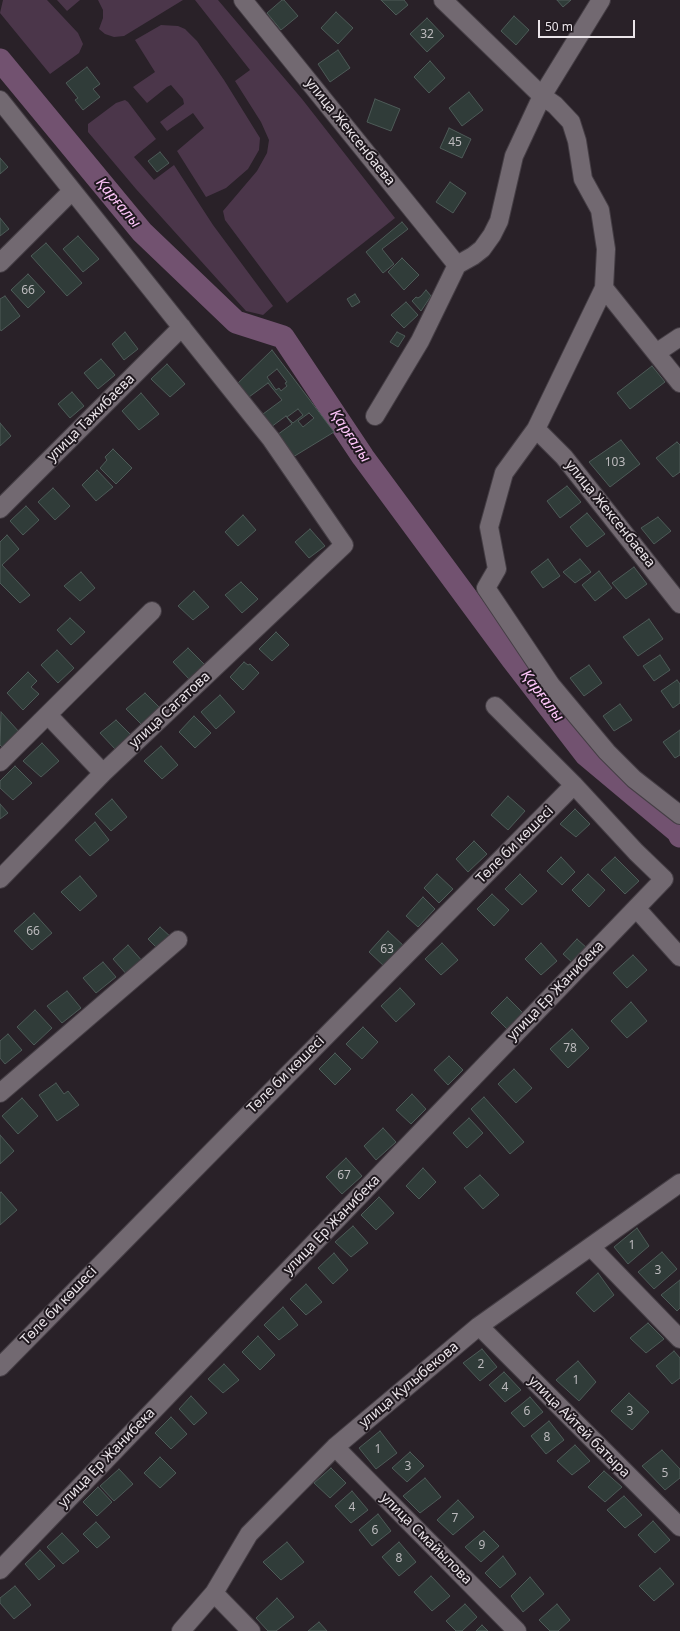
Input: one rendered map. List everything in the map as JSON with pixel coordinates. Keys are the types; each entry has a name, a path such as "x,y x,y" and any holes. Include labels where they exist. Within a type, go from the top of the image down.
{"street":[{"name":"улица Жексенбаева","path":"243,0 457,265"},
{"path":"443,0 542,96 555,105 571,122 577,141 583,179 600,210 606,249 604,288 536,429 504,473 489,527 497,569 486,588 551,685 607,752 634,778 680,815"},
{"path":"375,416 420,341 457,265 482,249 497,226 514,156 542,96 601,0"},
{"path":"0,100 182,327"},
{"path":"0,263 72,191"},
{"path":"604,288 680,383"},
{"name":"улица Тажибаева","path":"0,509 182,327"},
{"name":"улица Сагатова","path":"0,879 103,773 344,545 271,439 182,327"},
{"path":"656,353 680,337"},
{"name":"улица Жексенбаева","path":"536,429 564,456 680,604"},
{"path":"0,762 152,611"},
{"path":"495,706 574,785"},
{"path":"48,715 103,773"},
{"name":"улица Ер Жанибека","path":"0,1570 664,879 636,852 574,785"},
{"name":"Төле би көшесі","path":"0,1367 574,785"},
{"path":"636,908 680,957"},
{"path":"0,1093 178,940"},
{"name":"улица Кулыбекова","path":"181,1631 214,1593 249,1534 335,1447 479,1326 680,1183"},
{"path":"591,1247 680,1339"},
{"name":"улица Айтей батыра","path":"479,1326 680,1527"},
{"name":"улица Смайылова","path":"335,1447 517,1631"},
{"path":"214,1593 251,1631"}],"shaded area":[{"path":"3,0 47,0 78,33 83,44 79,53 50,74 0,13"},
{"path":"57,0 80,0 67,11"},
{"path":"98,0 183,0 124,36 114,37 105,34 99,29 103,18 103,10"},
{"path":"195,0 218,0 302,99 395,218 287,303 225,220 223,211 257,171 267,153 269,140 261,122 235,81 250,70"},
{"path":"161,25 178,26 185,29 197,41 224,80 260,138 259,150 248,169 226,188 206,197 177,151 204,128 193,113 167,131 160,122 184,104 183,99 171,85 147,103 133,87 155,72 135,40"},
{"path":"125,100 156,139 134,157 154,180 174,165 213,225 273,306 263,315 246,311 136,189 88,132 88,124 116,103"}],"building":[{"path":"282,0 284,0 298,16 281,30 267,13"},
{"path":"381,0 404,0 408,5 396,15"},
{"path":"557,0 571,0 563,7"},
{"path":"336,12 353,28 338,44 321,28"},
{"path":"514,16 529,30 516,45 501,31"},
{"path":"427,18 444,36 427,52 410,34"},
{"path":"338,50 350,68 330,82 318,64"},
{"path":"430,61 445,78 429,93 414,77"},
{"path":"87,67 100,84 93,89 100,97 83,110 75,100 78,98 66,83"},
{"path":"469,92 483,110 462,126 449,108"},
{"path":"375,99 400,109 391,131 367,122"},
{"path":"449,128 471,139 462,158 440,148"},
{"path":"160,152 169,163 157,172 148,161"},
{"path":"0,158 8,167 0,174"},
{"path":"450,182 466,193 453,213 436,202"},
{"path":"0,218 9,229 0,236"},
{"path":"402,222 408,229 382,249 394,264 383,273 366,252"},
{"path":"78,236 99,259 83,272 63,249"},
{"path":"46,243 82,283 67,296 31,256"},
{"path":"402,258 419,275 404,290 388,272"},
{"path":"28,274 45,292 28,308 11,290"},
{"path":"426,290 431,296 421,311 412,301 416,297 418,298 421,296"},
{"path":"355,294 360,302 352,307 347,299"},
{"path":"5,296 20,316 1,331 0,299"},
{"path":"406,302 418,315 404,328 391,315"},
{"path":"125,332 138,349 124,360 112,344"},
{"path":"397,332 405,336 398,347 390,342"},
{"path":"272,350 334,432 293,457 234,387"},
{"path":"101,359 115,375 98,389 84,373"},
{"path":"167,364 185,384 170,397 151,379"},
{"path":"652,366 665,382 630,409 617,393"},
{"path":"277,369 287,382 285,383 287,386 281,391 279,388 276,390 267,377"},
{"path":"268,383 282,400 263,414 249,397"},
{"path":"72,392 84,406 70,418 58,404"},
{"path":"141,393 159,414 139,430 122,411"},
{"path":"298,409 303,415 293,423 287,417"},
{"path":"309,413 314,418 303,427 298,421"},
{"path":"286,416 292,424 277,435 271,427"},
{"path":"0,423 11,436 0,446"},
{"path":"621,440 640,464 610,487 589,462"},
{"path":"677,442 680,445 680,472 673,477 656,458"},
{"path":"113,449 132,468 116,484 100,468 107,460 105,457"},
{"path":"97,470 113,487 96,501 82,485"},
{"path":"567,486 581,502 560,518 547,501"},
{"path":"53,488 70,506 55,520 38,502"},
{"path":"26,506 39,520 23,535 10,521"},
{"path":"587,513 605,534 587,547 570,527"},
{"path":"243,515 256,530 238,546 225,532"},
{"path":"658,517 671,531 654,544 641,528"},
{"path":"310,529 325,546 309,558 295,542"},
{"path":"7,535 19,549 2,565 30,595 20,603 0,583 0,542"},
{"path":"548,559 560,576 543,588 531,572"},
{"path":"580,559 591,572 575,583 563,572"},
{"path":"634,567 647,584 626,599 612,583"},
{"path":"599,571 612,588 595,601 582,585"},
{"path":"81,572 95,588 80,601 64,586"},
{"path":"241,582 258,599 242,613 225,595"},
{"path":"194,591 209,607 193,620 178,606"},
{"path":"70,618 85,632 71,645 57,630"},
{"path":"649,619 663,639 638,656 623,637"},
{"path":"276,632 289,645 272,661 259,649"},
{"path":"188,648 205,665 189,679 173,662"},
{"path":"57,650 74,668 58,683 41,665"},
{"path":"660,655 670,670 654,681 643,666"},
{"path":"244,662 248,665 250,664 259,673 243,690 230,677"},
{"path":"589,665 602,683 584,696 570,678"},
{"path":"28,672 37,681 31,687 39,694 23,710 7,693"},
{"path":"677,680 680,684 680,703 673,708 661,691"},
{"path":"145,693 160,708 141,724 126,709"},
{"path":"220,695 235,712 216,729 201,712"},
{"path":"620,704 632,720 614,731 603,716"},
{"path":"1,712 20,733 3,748 0,745"},
{"path":"194,716 211,733 195,748 179,732"},
{"path":"116,720 131,735 115,749 100,733"},
{"path":"680,730 680,755 675,758 663,742"},
{"path":"42,743 59,761 41,777 23,761"},
{"path":"161,746 178,765 162,779 144,761"},
{"path":"15,766 32,783 13,800 0,788 0,781"},
{"path":"508,796 525,811 508,830 491,815"},
{"path":"112,799 127,817 111,831 95,814"},
{"path":"0,804 8,813 0,819"},
{"path":"575,809 590,824 576,837 560,824"},
{"path":"95,822 109,840 90,856 75,840"},
{"path":"474,841 487,854 468,872 456,859"},
{"path":"561,857 575,872 562,885 547,871"},
{"path":"615,857 639,881 625,894 601,870"},
{"path":"437,874 453,889 439,903 424,888"},
{"path":"520,874 537,891 522,905 505,889"},
{"path":"588,874 605,890 589,907 572,890"},
{"path":"80,876 97,896 80,911 61,892"},
{"path":"492,894 509,910 494,926 477,909"},
{"path":"423,897 435,909 418,927 406,916"},
{"path":"34,913 52,933 32,950 14,931"},
{"path":"160,927 172,938 160,951 148,939"},
{"path":"388,931 406,948 386,968 369,952"},
{"path":"577,939 588,949 574,964 563,954"},
{"path":"442,943 458,960 441,975 425,959"},
{"path":"541,943 557,961 541,975 525,959"},
{"path":"128,945 144,963 129,977 113,959"},
{"path":"633,955 647,970 627,988 613,973"},
{"path":"103,962 116,977 96,993 83,978"},
{"path":"400,988 415,1004 396,1022 381,1006"},
{"path":"67,991 81,1008 62,1023 47,1006"},
{"path":"507,997 525,1015 508,1030 491,1013"},
{"path":"631,1002 647,1021 627,1038 611,1021"},
{"path":"35,1010 52,1028 34,1045 17,1027"},
{"path":"363,1027 378,1042 362,1059 346,1044"},
{"path":"572,1029 589,1048 568,1068 550,1049"},
{"path":"8,1034 22,1050 5,1064 0,1058 0,1041"},
{"path":"335,1053 351,1069 335,1085 319,1069"},
{"path":"449,1056 463,1070 448,1085 434,1070"},
{"path":"514,1069 532,1088 516,1103 498,1084"},
{"path":"56,1083 64,1094 68,1091 79,1105 57,1121 39,1095"},
{"path":"412,1094 426,1109 411,1124 396,1110"},
{"path":"484,1097 524,1142 510,1154 471,1109"},
{"path":"22,1098 38,1116 18,1134 2,1116"},
{"path":"469,1118 483,1133 467,1148 453,1133"},
{"path":"383,1128 396,1142 376,1160 364,1146"},
{"path":"0,1135 14,1151 0,1164"},
{"path":"346,1158 362,1176 342,1194 326,1177"},
{"path":"423,1168 436,1182 419,1199 406,1186"},
{"path":"480,1175 499,1195 483,1209 464,1188"},
{"path":"1,1192 17,1210 0,1225 0,1193"},
{"path":"379,1197 394,1213 376,1230 361,1215"},
{"path":"353,1226 368,1243 351,1257 335,1242"},
{"path":"637,1228 649,1246 628,1264 614,1247"},
{"path":"662,1252 677,1269 654,1289 638,1272"},
{"path":"334,1253 348,1270 333,1284 318,1268"},
{"path":"598,1273 614,1295 594,1312 576,1293"},
{"path":"680,1280 680,1308 677,1311 661,1295"},
{"path":"306,1284 322,1302 306,1315 290,1299"},
{"path":"283,1307 298,1325 279,1340 264,1325"},
{"path":"648,1323 664,1339 646,1353 630,1338"},
{"path":"258,1336 275,1355 260,1370 242,1352"},
{"path":"482,1349 497,1367 480,1381 463,1363"},
{"path":"674,1351 680,1358 680,1378 672,1384 656,1366"},
{"path":"578,1361 596,1382 579,1401 556,1380"},
{"path":"224,1364 239,1380 223,1393 208,1379"},
{"path":"504,1372 521,1390 505,1402 489,1385"},
{"path":"629,1393 649,1412 632,1430 611,1411"},
{"path":"191,1396 207,1413 194,1425 179,1409"},
{"path":"530,1397 543,1412 524,1427 511,1413"},
{"path":"171,1417 187,1434 171,1449 155,1433"},
{"path":"549,1421 564,1440 546,1454 531,1436"},
{"path":"380,1431 397,1453 376,1469 359,1448"},
{"path":"575,1445 590,1461 572,1475 557,1461"},
{"path":"662,1450 680,1469 680,1478 665,1490 642,1466"},
{"path":"410,1452 424,1466 407,1482 392,1468"},
{"path":"160,1457 176,1473 160,1488 144,1473"},
{"path":"331,1468 346,1483 330,1498 314,1483"},
{"path":"119,1469 133,1484 114,1501 100,1486"},
{"path":"604,1471 622,1487 605,1502 588,1487"},
{"path":"425,1478 441,1497 420,1513 403,1496"},
{"path":"98,1487 112,1502 97,1516 83,1502"},
{"path":"352,1491 368,1510 351,1523 335,1506"},
{"path":"624,1496 642,1515 625,1528 607,1510"},
{"path":"458,1500 474,1517 453,1535 437,1520"},
{"path":"378,1514 391,1531 372,1546 359,1530"},
{"path":"653,1521 670,1540 655,1553 638,1535"},
{"path":"96,1522 110,1537 97,1548 83,1534"},
{"path":"484,1531 499,1546 481,1562 465,1547"},
{"path":"62,1533 79,1551 63,1564 47,1547"},
{"path":"287,1542 304,1562 281,1580 263,1562"},
{"path":"399,1542 416,1562 399,1576 382,1557"},
{"path":"40,1550 55,1566 39,1580 25,1564"},
{"path":"503,1556 516,1574 500,1588 485,1573"},
{"path":"660,1568 674,1584 654,1601 639,1586"},
{"path":"431,1576 450,1596 432,1611 414,1592"},
{"path":"530,1577 544,1594 523,1612 511,1596"},
{"path":"15,1586 31,1605 14,1619 0,1603 0,1598"},
{"path":"277,1598 294,1617 276,1631 268,1631 256,1618"},
{"path":"465,1604 477,1617 462,1631 456,1631 446,1621"},
{"path":"557,1604 570,1620 558,1631 550,1631 539,1620"},
{"path":"319,1622 327,1631 308,1631"},
{"path":"482,1625 488,1631 476,1631"}],"waterway":[{"name":"Қарғалы","path":"0,60 142,232 236,322 283,337 363,457 512,659 586,755 678,832 680,836"}]}
